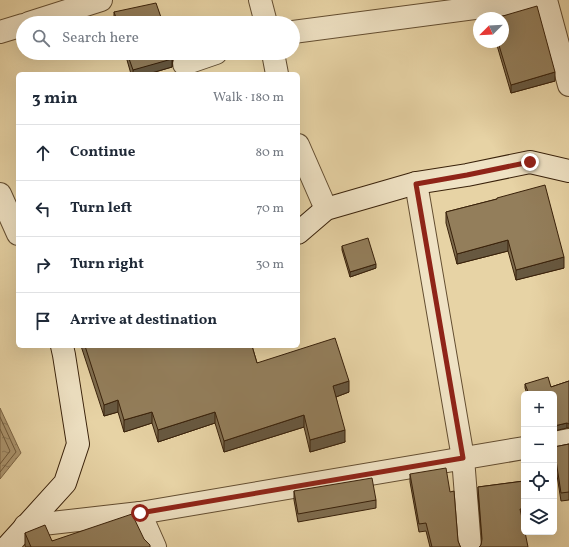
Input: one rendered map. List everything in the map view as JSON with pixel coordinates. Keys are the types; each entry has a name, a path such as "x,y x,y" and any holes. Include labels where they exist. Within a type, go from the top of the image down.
{"street":[{"path":"51,16 101,0"},
{"path":"260,0 264,16"},
{"path":"300,31 536,0"},
{"path":"546,0 569,85"},
{"path":"0,32 16,27"},
{"path":"184,64 196,60"},
{"path":"274,60 277,72"},
{"path":"300,150 326,209"},
{"path":"300,231 326,209 416,184 530,162 569,171"},
{"path":"416,184 463,458 470,547"},
{"path":"0,194 16,230"},
{"path":"7,547 66,483 78,444 62,348"},
{"path":"557,442 569,440"},
{"path":"25,526 140,513 521,448"},
{"path":"140,513 155,547"}],"water":[{"path":"0,408 21,453 0,479"}],"building":[{"path":"156,3 161,16 115,16 114,12"},
{"path":"537,6 555,72 511,85 500,48 509,48 509,14"},
{"path":"129,60 168,60 133,70"},
{"path":"545,185 564,257 516,270 508,240 457,254 446,212"},
{"path":"368,238 376,264 350,272 342,246"},
{"path":"335,338 349,381 333,386 345,430 310,440 304,415 224,441 215,412 158,430 152,412 124,420 118,400 104,405 86,348 253,348 257,363"},
{"path":"548,377 551,387 569,381 569,424 567,423 557,425 557,391 528,391 525,384"},
{"path":"569,444 569,492 561,493 557,467 557,446"},
{"path":"446,468 450,492 454,491 458,541 461,547 432,547 426,523 419,524 410,474"},
{"path":"372,478 376,500 298,514 294,491"},
{"path":"521,481 521,535 526,535 528,547 479,547 482,539 478,487"},
{"path":"132,514 144,539 150,547 31,547 25,533 45,525 52,541"}],"route":[{"path":"140,513 463,458 416,184 530,162"}]}
